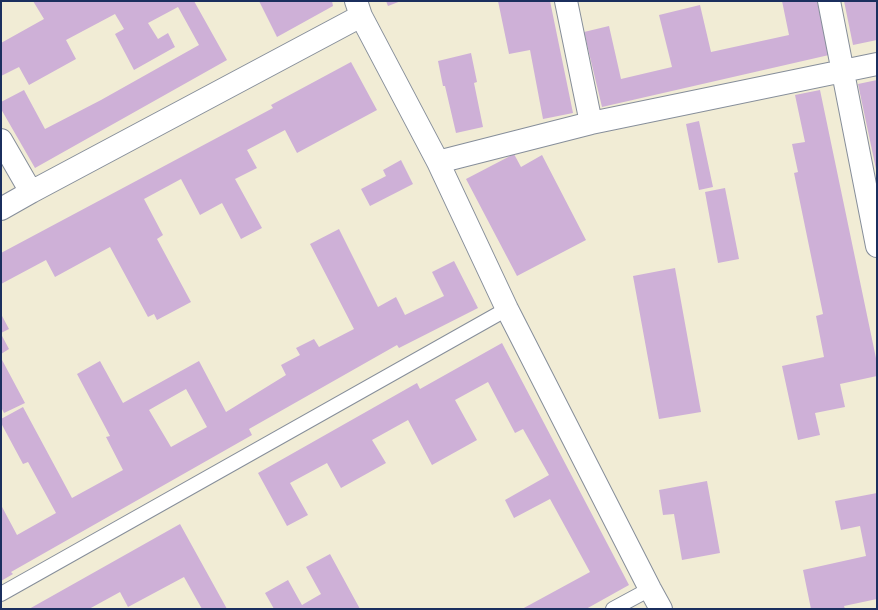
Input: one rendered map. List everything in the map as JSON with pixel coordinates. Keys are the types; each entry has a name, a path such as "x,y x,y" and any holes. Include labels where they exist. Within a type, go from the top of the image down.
{"street":[{"path":"566,1 591,123"},
{"path":"829,1 877,246"},
{"path":"1,209 358,8 438,162 507,309 661,609"},
{"path":"438,162 591,123 877,64"},
{"path":"1,140 31,192"}],"lane":[{"path":"1,594 507,309"},
{"path":"613,609 650,589"}],"building":[{"path":"33,1 194,1 227,60 35,168 1,109 1,102 24,90 45,129 101,100 199,45 178,7 148,23 158,39 168,33 175,47 134,70 115,34 124,29 115,14 66,40 76,59 29,85 19,67 1,76 1,43 44,19"},
{"path":"259,1 332,1 333,6 277,37"},
{"path":"386,1 401,1 388,6"},
{"path":"498,1 550,1 573,113 543,119 530,50 509,54"},
{"path":"782,1 817,1 829,55 602,107 584,32 609,26 621,79 672,67 659,15 700,5 711,52 789,35"},
{"path":"844,1 877,1 877,40 853,45"},
{"path":"471,53 477,82 474,83 483,127 456,133 445,86 443,86 438,61"},
{"path":"351,62 377,110 297,153 285,130 247,150 257,168 235,179 262,228 241,239 222,203 200,215 181,179 144,199 163,235 157,239 191,302 157,320 154,314 148,317 110,247 55,277 46,260 1,284 1,253 273,108 271,105"},
{"path":"877,80 877,169 876,169 858,84"},
{"path":"820,90 877,363 877,376 840,384 845,407 815,413 820,435 798,440 782,366 824,357 816,316 823,314 794,173 798,172 792,144 805,142 795,95"},
{"path":"699,121 713,187 699,190 686,124"},
{"path":"514,154 521,167 542,155 586,240 517,276 466,179"},
{"path":"401,160 413,184 370,206 361,189 386,176 383,170"},
{"path":"725,188 739,259 718,263 705,192"},
{"path":"339,229 378,307 396,297 405,315 444,296 432,272 454,261 478,308 399,348 397,345 249,429 252,435 11,572 13,574 1,581 1,505 17,535 56,513 28,462 23,464 1,423 1,419 23,407 72,498 123,470 106,437 110,436 77,374 100,361 123,403 199,361 226,412 286,375 281,365 300,355 296,348 314,339 319,347 354,329 310,244","holes":["186,389 207,427 171,447 149,410"]},
{"path":"675,268 701,412 659,419 633,276"},
{"path":"1,314 9,329 1,333"},
{"path":"1,334 9,349 1,354"},
{"path":"502,343 629,585 586,609 522,609 590,572 550,499 514,518 505,500 549,475 523,429 515,433 488,382 455,400 477,440 432,465 408,420 372,440 386,463 341,488 327,463 290,483 308,515 287,526 258,473 417,383 420,389"},
{"path":"1,358 25,403 4,413 1,407"},
{"path":"707,481 720,553 682,560 674,514 663,515 659,490"},
{"path":"877,493 877,599 844,606 845,609 811,609 803,570 866,556 860,526 841,530 835,501"},
{"path":"180,524 227,609 202,609 184,577 128,607 120,592 89,609 29,609"},
{"path":"330,554 360,609 274,609 265,593 288,580 302,605 321,594 306,567"}]}
